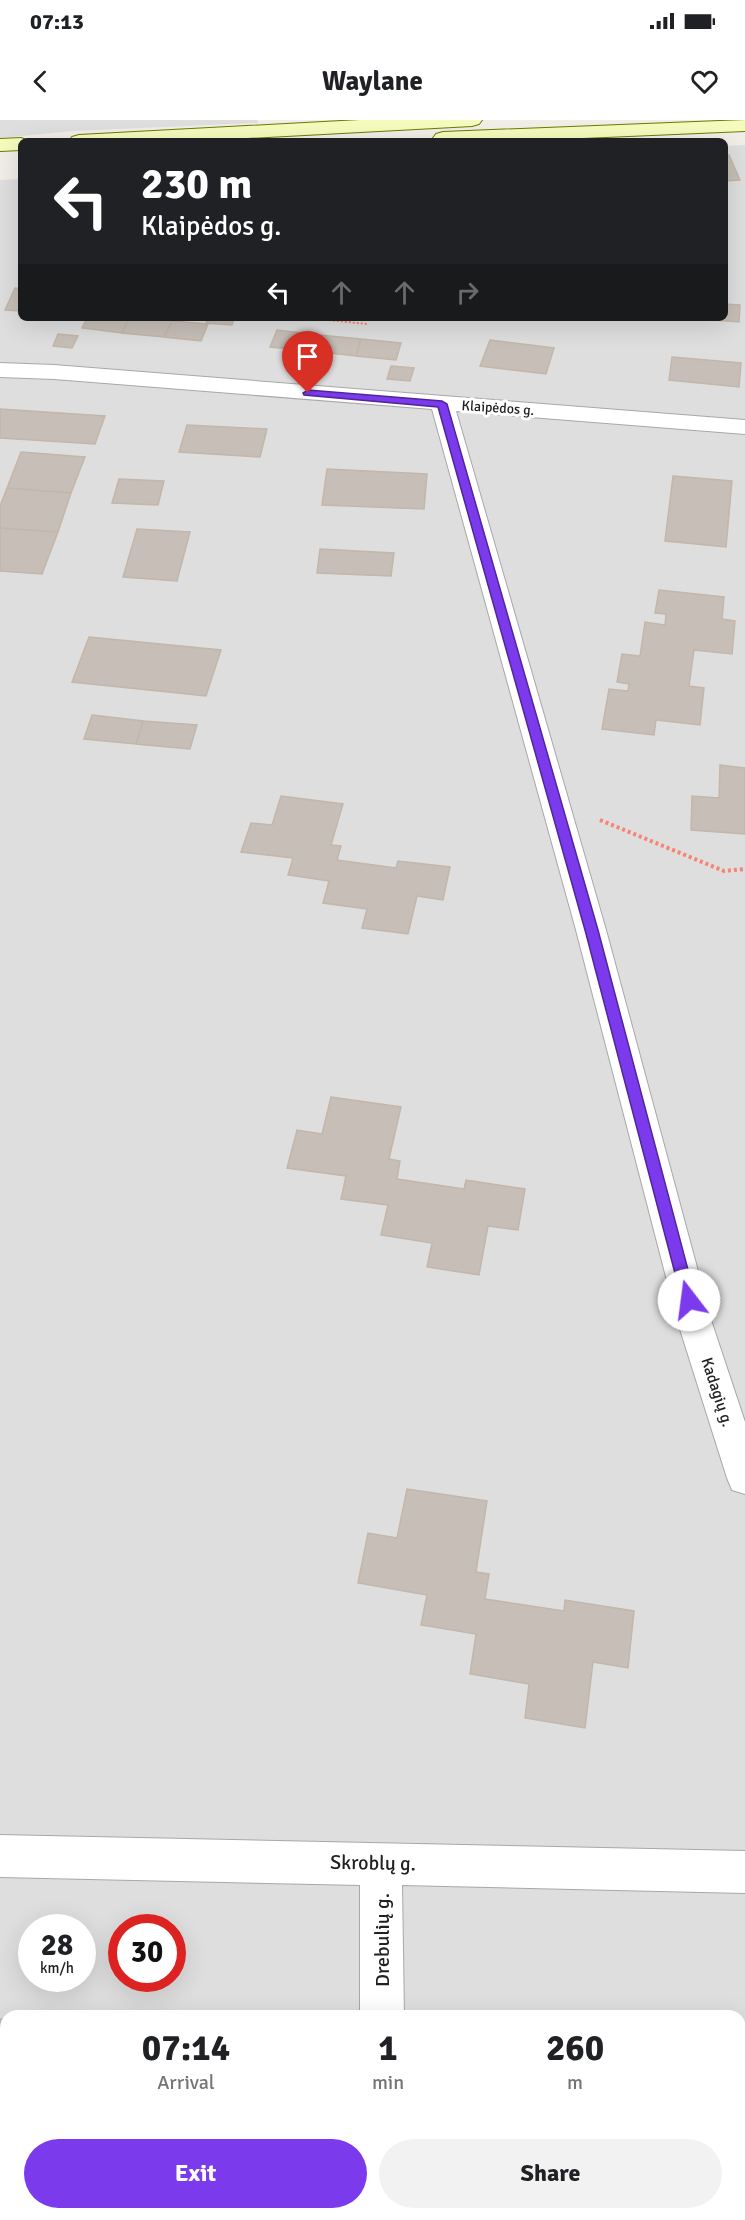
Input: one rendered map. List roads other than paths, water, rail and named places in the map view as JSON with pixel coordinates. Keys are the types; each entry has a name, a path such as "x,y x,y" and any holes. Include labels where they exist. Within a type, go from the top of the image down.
{"main road":[{"path":"135,138 472,120"},
{"path":"445,138 745,124"},
{"path":"0,146 18,144"},
{"path":"0,160 18,159"}],"street":[{"name":"Klaipėdos g.","path":"0,370 96,375 745,427"},
{"name":"Kadagių g.","path":"442,404 591,930 695,1323 745,1478"},
{"name":"Skroblų g.","path":"0,1856 745,1872"},
{"name":"Drebulių g.","path":"381,1863 382,2010"}]}
